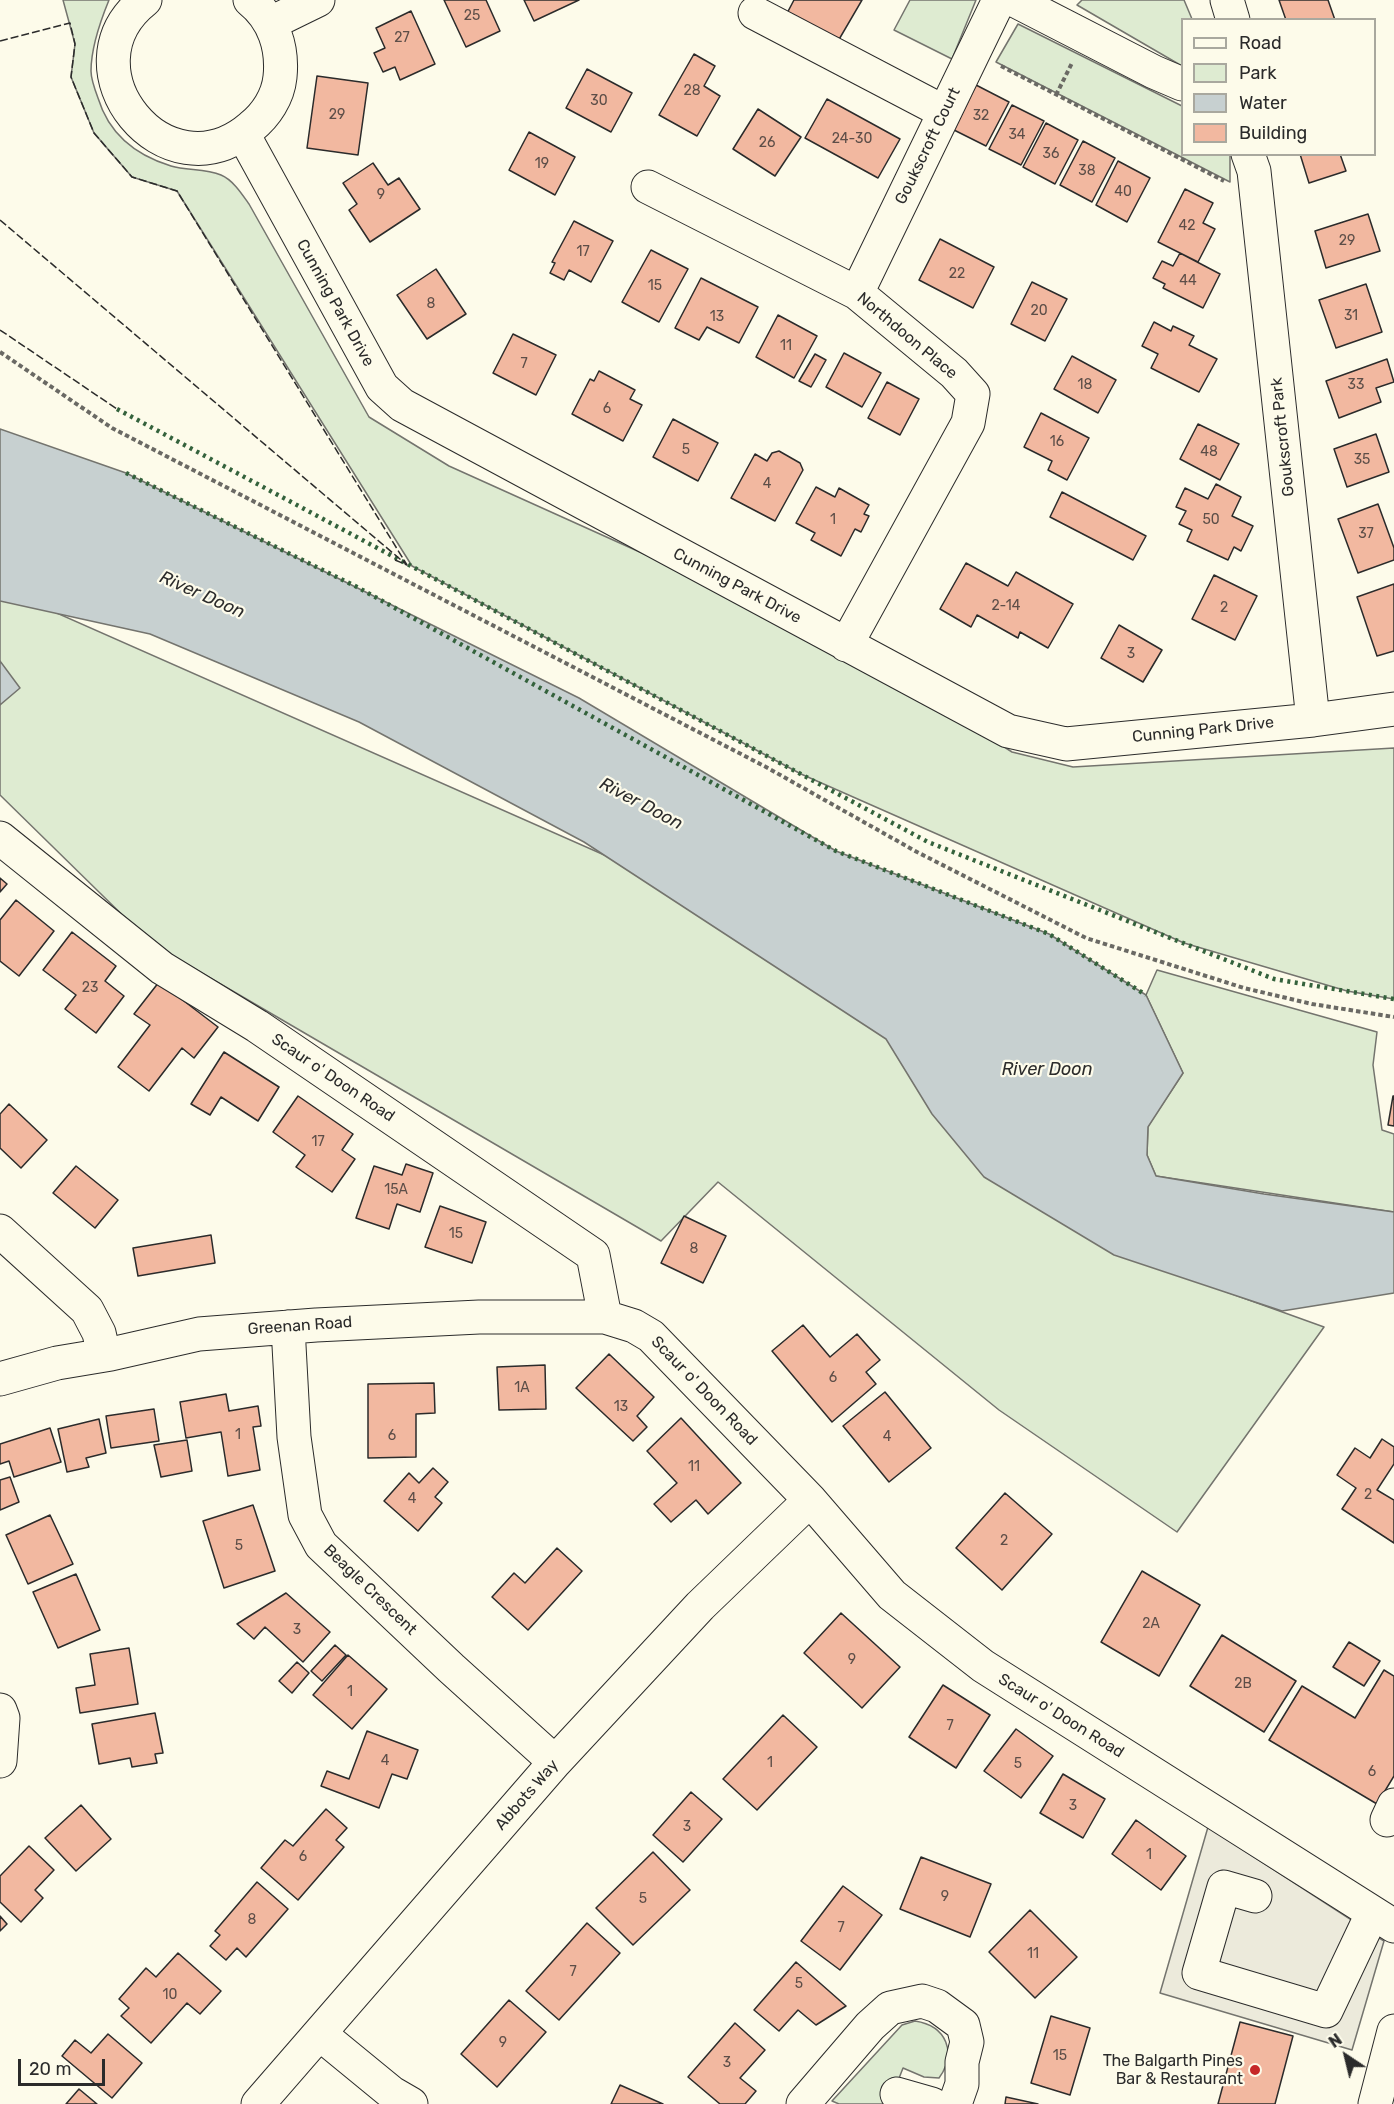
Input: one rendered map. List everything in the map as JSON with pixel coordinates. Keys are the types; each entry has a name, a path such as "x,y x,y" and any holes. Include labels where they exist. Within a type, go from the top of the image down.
{"street":[{"path":"145,0 137,6 123,26 115,49 114,73 120,97 133,118 151,134 173,144 197,148 221,145 243,134 259,121 272,104 279,84 281,63 279,42 260,11 318,0"},
{"name":"Goukscroft Court","path":"857,292 999,0"},
{"path":"1014,0 1181,84"},
{"path":"1227,0 1232,18"},
{"path":"755,13 944,112"},
{"name":"Cunning Park Drive","path":"243,134 382,387 402,405 1008,731 1066,744 1313,720 1394,709"},
{"name":"Goukscroft Park","path":"1249,156 1254,171 1257,197 1313,720"},
{"name":"Northdoon Place","path":"648,187 857,292 954,373 973,394 968,423 846,645"},
{"name":"Scaur o' Doon Road","path":"0,838 162,969 257,1026 593,1255 605,1317 633,1326 651,1336 810,1500 892,1595 983,1666 1383,1920"},
{"path":"0,1231 87,1310 99,1333 104,1355"},
{"name":"Greenan Road","path":"0,1379 57,1363 199,1334 479,1317 605,1317"},
{"name":"Beagle Crescent","path":"288,1327 294,1437 305,1515 321,1545 555,1762"},
{"name":"Abbots Way","path":"258,2104 555,1762 700,1606 810,1500"},
{"path":"0,1710 3,1718 0,1761"},
{"path":"1255,1896 1224,1887 1199,1972 1326,2011 1383,1920"},
{"path":"803,2104 870,2026 890,2008 922,2001 937,2006 963,2025 967,2042 962,2062 962,2084 955,2104"},
{"path":"1375,2104 1394,2031"},
{"path":"320,2034 392,2093 411,2104"},
{"path":"897,2094 932,2104"}],"path":[{"path":"974,52 1257,197"},
{"path":"0,352 112,428 746,757 917,852 1086,938 1244,988 1312,1004 1394,1017"}],"green space":[{"path":"63,0 109,0 94,44 91,71 93,84 103,111 116,132 146,156 177,168 215,173 225,177 233,184 249,204 369,417 449,466 846,645 1012,752 1073,767 1394,748 1394,999 1347,991 1184,943 801,774 412,566 177,191 132,177 94,133 71,77 75,44"},
{"path":"910,0 976,0 952,59 894,30"},
{"path":"1082,0 1184,0 1192,18 1181,18 1181,65 1077,5"},
{"path":"1018,24 1181,106 1181,156 1230,156 1230,182 996,62"},
{"path":"0,588 869,972 1185,1277 1324,1327 1177,1532 999,1410 718,1182 661,1241 152,944 0,795"},
{"path":"1157,970 1377,1032 1373,1065 1382,1130 1394,1134 1394,1212 1156,1176 1147,1155 1148,1126 1183,1073 1146,995"},
{"path":"915,2021 935,2028 946,2042 947,2059 939,2078 924,2077 903,2068 889,2104 839,2104 832,2101 902,2025"}],"shaded area":[{"path":"1208,1827 1384,1941 1352,2050 1160,1993"}],"water":[{"name":"River Doon","path":"0,429 126,473 579,698 836,851 1049,934 1146,995 1183,1073 1148,1127 1147,1155 1156,1176 1394,1212 1394,1293 1282,1311 1114,1255 984,1177 932,1114 886,1039 584,842 359,722 150,634 0,601"},
{"path":"0,661 20,688 0,705"}],"building":[{"path":"444,0 486,0 500,31 466,47"},
{"path":"524,0 579,0 534,21"},
{"path":"794,0 862,0 834,48 784,19"},
{"path":"1279,0 1328,0 1334,18 1285,18"},
{"path":"411,11 435,64 400,80 395,67 383,72 374,53 385,48 376,28"},
{"path":"694,54 715,66 704,86 720,96 697,136 659,115"},
{"path":"587,69 632,93 611,132 566,108"},
{"path":"317,76 368,83 358,155 307,148"},
{"path":"976,85 1009,102 986,146 954,130"},
{"path":"827,99 900,139 878,178 805,138"},
{"path":"1012,105 1044,121 1021,165 989,149"},
{"path":"758,109 801,137 775,176 733,149"},
{"path":"1046,123 1078,140 1055,184 1023,167"},
{"path":"529,132 575,157 555,195 509,170"},
{"path":"1083,141 1115,158 1092,202 1060,185"},
{"path":"1301,156 1341,156 1346,171 1309,183"},
{"path":"1118,161 1150,178 1127,222 1096,205"},
{"path":"373,163 388,185 399,178 420,209 370,242 349,210 357,204 343,183"},
{"path":"1185,189 1213,203 1203,223 1215,229 1198,262 1158,242"},
{"path":"1368,214 1380,251 1326,268 1315,231"},
{"path":"574,221 613,241 591,282 569,270 564,280 550,273 555,263 552,262"},
{"path":"940,239 994,267 973,308 919,280"},
{"path":"651,250 688,269 659,322 622,302"},
{"path":"1180,253 1220,274 1203,308 1163,288 1165,284 1153,278 1162,261 1173,266"},
{"path":"436,269 466,314 427,339 397,295"},
{"path":"701,278 758,307 739,343 707,327 699,340 675,328"},
{"path":"1032,282 1067,299 1045,341 1011,324"},
{"path":"1366,284 1382,332 1336,348 1319,300"},
{"path":"778,315 817,336 794,378 756,357"},
{"path":"1154,322 1171,331 1173,326 1194,336 1189,345 1217,359 1199,392 1151,368 1158,354 1142,346"},
{"path":"513,334 556,355 536,395 493,373"},
{"path":"844,353 881,373 862,407 826,387"},
{"path":"815,354 826,360 811,387 799,381"},
{"path":"1072,356 1116,380 1098,413 1054,389"},
{"path":"1387,359 1394,382 1376,388 1381,402 1339,418 1326,381"},
{"path":"599,371 635,390 630,399 642,405 623,441 572,414 590,379 594,381"},
{"path":"887,382 919,399 900,435 868,418"},
{"path":"1041,413 1089,438 1067,480 1048,470 1052,461 1024,447"},
{"path":"673,419 718,443 698,481 653,457"},
{"path":"1198,424 1239,444 1220,480 1180,459"},
{"path":"1376,434 1389,472 1347,487 1334,449"},
{"path":"779,451 800,463 803,470 775,521 731,498 755,454 767,461 772,453"},
{"path":"1216,484 1241,497 1232,516 1253,526 1241,551 1234,547 1228,560 1187,541 1192,530 1179,524 1186,511 1176,507 1185,488 1208,499"},
{"path":"816,487 835,497 839,488 869,505 864,514 869,516 861,532 855,529 841,556 811,540 815,533 796,523"},
{"path":"1062,492 1146,536 1133,560 1050,517"},
{"path":"1378,504 1394,548 1394,560 1358,573 1338,519"},
{"path":"966,563 1008,586 1016,572 1073,604 1048,648 1020,632 1018,638 977,615 971,627 940,609"},
{"path":"1214,575 1257,596 1235,640 1192,619"},
{"path":"1394,584 1394,651 1377,656 1357,597"},
{"path":"1119,625 1162,650 1143,682 1101,658"},
{"path":"0,878 7,884 0,892"},
{"path":"16,900 54,931 19,976 0,961 0,920"},
{"path":"72,932 116,966 105,981 124,996 96,1033 65,1009 76,995 43,970"},
{"path":"159,982 218,1027 194,1058 182,1048 149,1091 118,1067 150,1025 134,1014"},
{"path":"224,1052 279,1087 258,1121 221,1097 210,1115 191,1104"},
{"path":"298,1096 353,1134 342,1150 355,1159 332,1192 296,1167 305,1155 273,1132"},
{"path":"1394,1096 1394,1126 1388,1125"},
{"path":"9,1104 47,1140 21,1168 0,1148 0,1114"},
{"path":"406,1164 433,1173 420,1212 397,1204 389,1229 356,1218 374,1166 402,1175"},
{"path":"76,1166 118,1200 95,1228 53,1193"},
{"path":"440,1206 486,1222 472,1263 425,1247"},
{"path":"684,1216 726,1236 703,1283 661,1263"},
{"path":"211,1235 215,1263 138,1276 133,1248"},
{"path":"803,1325 830,1357 857,1334 880,1360 866,1372 876,1384 832,1422 772,1351"},
{"path":"609,1354 654,1397 637,1416 647,1427 633,1441 576,1388"},
{"path":"545,1365 546,1409 499,1410 497,1367"},
{"path":"434,1383 435,1413 416,1414 416,1457 368,1458 368,1384"},
{"path":"885,1392 931,1448 889,1482 843,1426"},
{"path":"226,1394 229,1411 258,1406 261,1426 253,1427 260,1470 228,1476 221,1432 186,1438 180,1402"},
{"path":"154,1409 159,1441 111,1448 106,1416"},
{"path":"681,1418 741,1483 708,1514 696,1500 671,1522 654,1504 677,1483 647,1451"},
{"path":"99,1419 106,1453 86,1458 89,1467 67,1472 58,1429"},
{"path":"50,1428 61,1462 14,1477 9,1461 0,1464 0,1444"},
{"path":"1382,1439 1394,1447 1394,1464 1377,1490 1394,1500 1394,1543 1342,1509 1356,1488 1337,1475 1355,1448 1370,1458"},
{"path":"187,1440 192,1471 161,1477 154,1445"},
{"path":"433,1468 448,1482 435,1497 442,1503 418,1531 384,1501 409,1473 419,1483"},
{"path":"10,1477 19,1502 0,1510 0,1480"},
{"path":"1005,1493 1052,1534 1002,1590 956,1548"},
{"path":"253,1505 275,1571 224,1588 203,1521"},
{"path":"50,1515 73,1564 28,1584 6,1535"},
{"path":"557,1548 582,1571 528,1630 492,1597 514,1573 525,1583"},
{"path":"1142,1571 1200,1605 1159,1676 1101,1642"},
{"path":"76,1574 100,1630 58,1648 33,1592"},
{"path":"286,1593 330,1632 303,1662 265,1627 254,1639 237,1624"},
{"path":"841,1613 900,1667 862,1708 804,1653"},
{"path":"1222,1635 1296,1681 1264,1732 1190,1686"},
{"path":"1349,1642 1380,1661 1364,1686 1333,1667"},
{"path":"335,1645 346,1655 322,1681 311,1671"},
{"path":"129,1648 138,1704 80,1713 76,1688 95,1685 90,1654"},
{"path":"348,1655 387,1689 352,1729 313,1695"},
{"path":"297,1662 309,1673 292,1693 279,1681"},
{"path":"1384,1670 1394,1676 1394,1776 1377,1804 1269,1740 1302,1686 1355,1718"},
{"path":"943,1685 990,1715 956,1768 909,1737"},
{"path":"155,1713 163,1753 155,1754 157,1763 132,1767 130,1758 99,1764 92,1724"},
{"path":"783,1715 817,1747 757,1810 723,1779"},
{"path":"1016,1729 1053,1756 1021,1798 984,1771"},
{"path":"367,1731 418,1750 407,1779 392,1774 379,1808 321,1786 327,1771 349,1779"},
{"path":"1063,1774 1105,1799 1083,1838 1040,1813"},
{"path":"691,1792 722,1819 683,1862 653,1835"},
{"path":"81,1805 111,1839 76,1871 45,1838"},
{"path":"326,1809 347,1828 336,1840 344,1847 298,1900 261,1868 285,1840 293,1846"},
{"path":"1136,1820 1186,1856 1161,1890 1112,1854"},
{"path":"29,1846 54,1870 35,1890 43,1898 21,1922 0,1902 0,1876"},
{"path":"653,1852 690,1890 633,1945 596,1908"},
{"path":"921,1857 991,1884 970,1937 900,1909"},
{"path":"257,1882 288,1909 246,1957 237,1948 226,1960 210,1946 220,1935 215,1931"},
{"path":"843,1886 882,1915 840,1970 801,1941"},
{"path":"1030,1910 1077,1957 1035,1998 989,1952"},
{"path":"0,1916 7,1924 0,1931"},
{"path":"587,1923 620,1953 559,2020 526,1991"},
{"path":"178,1953 221,1991 200,2014 187,2003 151,2043 121,2016 129,2008 119,1999 146,1968 156,1977"},
{"path":"796,1962 846,2006 816,2025 798,2010 779,2031 754,2010"},
{"path":"509,2000 546,2032 497,2087 461,2054"},
{"path":"1051,2016 1090,2028 1070,2095 1031,2083"},
{"name":"The Balgarth Pines Bar & Restaurant","path":"1240,2022 1293,2036 1275,2104 1218,2104"},
{"path":"735,2023 765,2050 740,2078 756,2091 745,2104 720,2104 688,2077"},
{"path":"108,2034 142,2063 112,2098 62,2056 75,2040 91,2053"},
{"path":"620,2085 663,2104 611,2104"},
{"path":"79,2089 97,2104 66,2104"},
{"path":"1006,2097 1038,2104 1005,2104"}],"hedge":[{"path":"117,409 928,842 1274,979 1394,999"},
{"path":"126,473 357,587 836,851 1049,934 1146,995"}],"fence":[{"path":"0,41 70,23 75,44 71,77 94,133 132,177 177,191 407,565"},
{"path":"0,220 407,565 395,560"},
{"path":"0,330 117,409"}],"place":[{"name":"The Balgarth Pines Bar & Restaurant","path":"1255,2070"}]}
